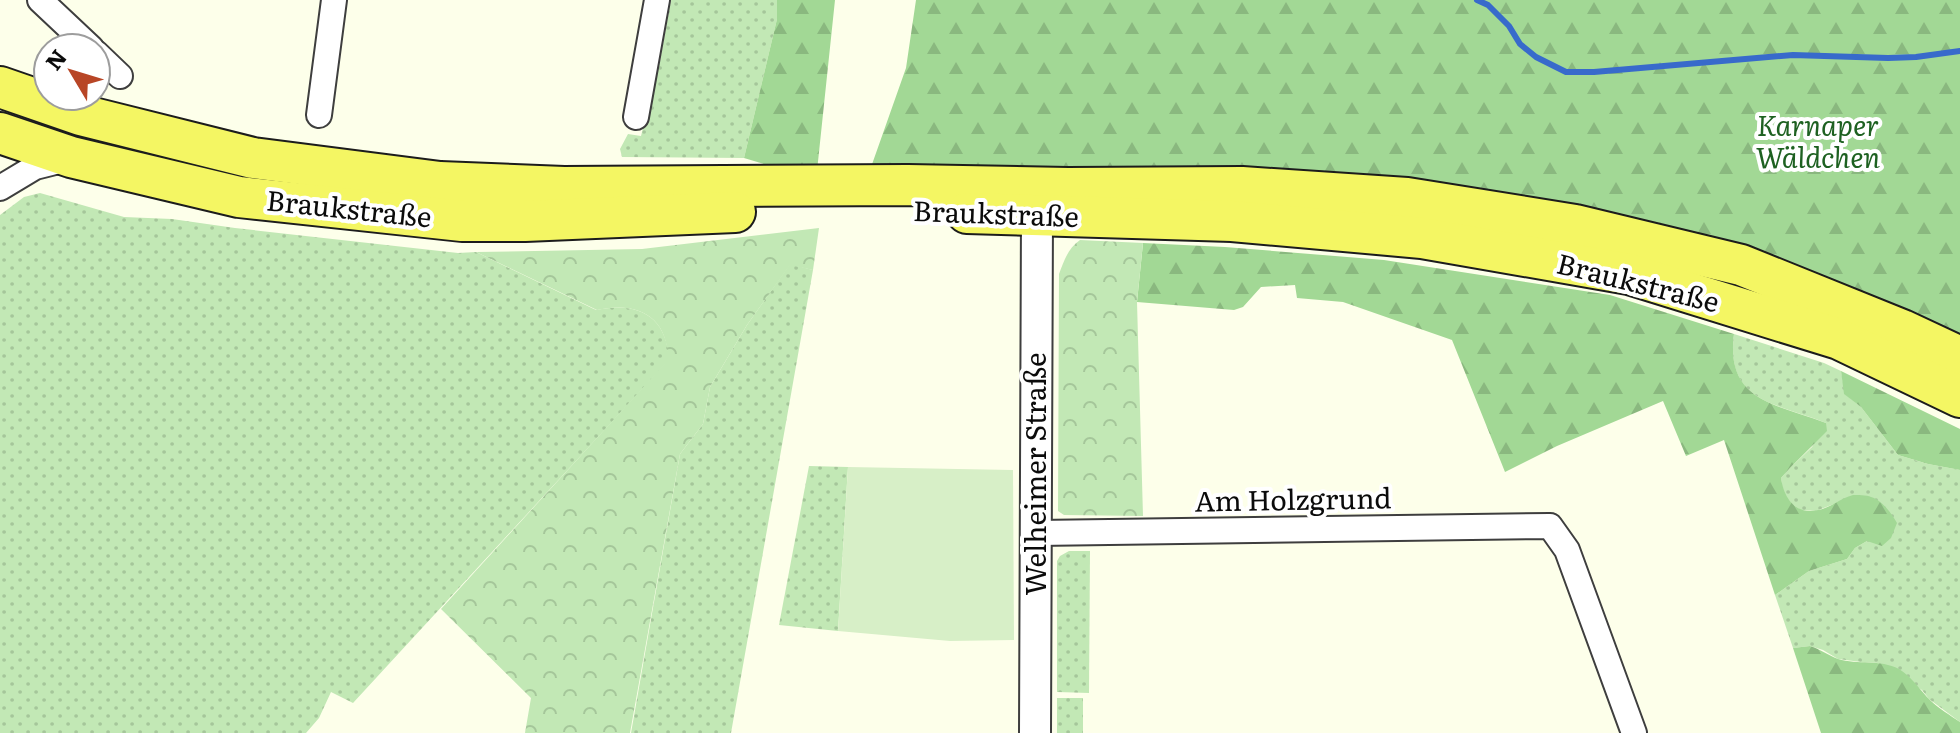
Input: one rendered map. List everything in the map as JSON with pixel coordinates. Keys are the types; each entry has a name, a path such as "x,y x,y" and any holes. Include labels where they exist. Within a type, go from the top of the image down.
{"main road":[{"name":"Braukstraße","path":"0,87 32,98"},
{"name":"Braukstraße","path":"73,112 253,158 440,182 564,187 1242,187 1407,198 1575,225 1741,265 1902,330 1960,357"},
{"name":"Braukstraße","path":"5,142 239,197 462,221 779,210 1232,221 1422,238 1629,274 1839,339 1960,397"}],"street":[{"path":"40,0 74,32"},
{"path":"319,115 334,0"},
{"path":"636,117 657,0"},
{"path":"112,68 120,76"},
{"name":"Braukstraße","path":"5,142 61,112"},
{"path":"0,188 35,167 71,157"},
{"name":"Welheimer Straße","path":"1035,733 1037,215"},
{"name":"Am Holzgrund","path":"1037,533 1550,526 1567,550 1634,733"}],"green space":[{"path":"671,0 777,0 777,19 744,158 622,157 620,149 628,134 641,136"},
{"path":"777,0 835,0 817,171 787,171 744,158 777,19"},
{"name":"Karnaper Wäldchen","path":"916,0 1960,0 1960,355 1744,265 864,187 906,68"},
{"path":"40,193 124,217 172,219 458,253 476,252 596,310 625,308 648,315 663,332 669,360 353,703 331,692 319,718 306,733 0,733 0,215 24,197"},
{"path":"819,228 813,270 790,265 747,325 710,387 703,424 680,454 630,733 525,733 531,698 441,609 668,360 667,345 663,332 648,315 625,308 597,310 476,252 642,249"},
{"path":"1080,240 1143,243 1137,302 1143,516 1064,515 1058,511 1059,274 1069,251"},
{"path":"1143,243 1384,260 1610,295 1734,334 1733,357 1746,387 1773,404 1826,423 1827,431 1781,478 1792,503 1810,511 1853,495 1867,496 1883,504 1897,523 1891,538 1882,546 1867,541 1855,548 1847,559 1809,571 1775,595 1724,440 1686,456 1663,401 1557,446 1505,472 1452,340 1343,302 1297,298 1295,285 1261,287 1243,307 1234,310 1137,302"},
{"path":"790,264 813,270 731,733 631,733 680,454 703,424 710,387 747,325"},
{"path":"1734,334 1841,371 1845,394 1861,407 1898,455 1960,470 1960,722 1922,690 1878,663 1838,659 1810,646 1793,648 1775,595 1809,571 1847,559 1855,548 1867,541 1834,504 1816,511 1801,510 1783,494 1781,478 1812,447 1826,423 1773,404 1746,387 1733,357"},
{"path":"1841,371 1960,429 1960,470 1898,455 1861,407 1844,394"},
{"path":"809,466 848,467 838,631 779,625"},
{"path":"848,467 1013,470 1014,640 950,641 838,631"},
{"path":"1069,551 1090,551 1089,693 1057,692 1057,561"},
{"path":"1810,646 1838,659 1884,664 1899,669 1933,703 1960,722 1960,733 1821,733 1793,648"},
{"path":"1057,698 1083,698 1083,733 1057,733"}],"waterway":[{"path":"1477,0 1488,5 1509,26 1520,44 1536,57 1566,72 1793,55 1888,58 1960,51"}]}
